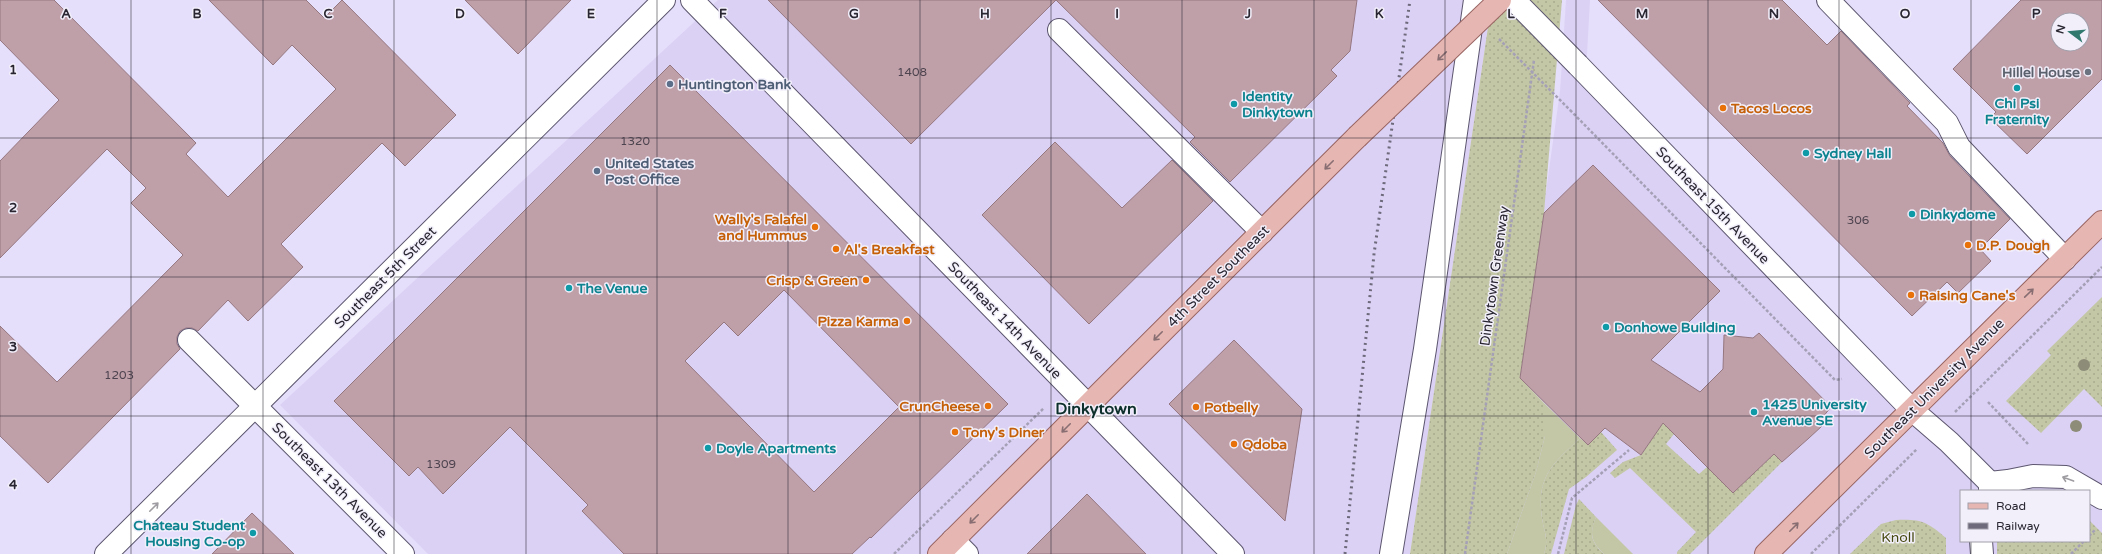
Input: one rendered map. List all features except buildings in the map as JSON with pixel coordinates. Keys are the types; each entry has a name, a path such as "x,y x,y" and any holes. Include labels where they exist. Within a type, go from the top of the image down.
{"main road":[{"name":"4th Street Southeast","path":"953,549 1089,406 1356,137 1477,10 1500,0"},
{"name":"Southeast University Avenue","path":"1766,554 2102,222"}],"street":[{"name":"Southeast 5th Street","path":"106,554 664,0"},
{"name":"Southeast 14th Avenue","path":"692,0 1233,554"},
{"name":"Southeast 15th Avenue","path":"1514,0 1912,410 1949,442 1990,487"},
{"path":"1828,0 1947,123 1959,147 2064,259"},
{"path":"1391,554 1426,348 1477,10"},
{"path":"1059,30 1262,232"},
{"name":"Southeast 13th Avenue","path":"189,340 403,554"},
{"path":"1990,487 2008,481 2033,476 2066,477 2088,490"},
{"path":"2090,491 2102,498"},
{"path":"1981,542 1982,554"}],"path":[{"path":"1477,10 1570,110 1835,380 1881,377"},
{"name":"Dinkytown Greenway","path":"1465,554 1534,55"},
{"path":"1988,402 2028,444"},
{"path":"1558,554 1572,498 1629,450"},
{"path":"2090,535 2095,530"},
{"path":"2071,554 2083,542"}],"shaded area":[{"path":"718,0 1492,0 1410,554 428,554 280,405"},
{"path":"1566,0 1590,0 1586,73 1912,409 2102,222 2102,554 1507,554 1545,404 1520,378 1560,91"}],"green space":[{"path":"1492,0 1562,0 1544,213 1520,378 1545,404 1545,436 1536,472 1507,554 1410,554"},
{"path":"2102,297 2102,407 2084,389 2041,433 2006,401 2051,355 2047,351"},
{"path":"1545,404 1580,438 1555,464 1544,481 1541,504 1546,540 1544,554 1507,554 1536,472 1545,436"},
{"path":"1670,412 1674,434 1666,444 1699,474 1707,467 1733,492 1774,454 1782,462 1690,554 1677,554 1677,552 1696,532 1630,468 1615,478 1610,473 1623,462 1641,455"},
{"path":"1601,432 1617,450 1586,477 1569,489 1551,554 1544,554 1546,540 1541,504 1544,481 1555,464 1580,438 1588,445"},
{"path":"1579,499 1596,517 1592,528 1592,537 1596,546 1604,554 1564,554 1576,505"},
{"path":"1596,517 1633,554 1604,554 1600,550 1592,537 1592,528"},
{"name":"Knoll","path":"1896,520 1918,521 1934,528 1946,538 1946,554 1850,554 1881,524"},
{"path":"2090,521 2102,533 2102,554 1997,554 1997,542 2090,542"}],"railway":[{"path":"1345,554 1374,254 1410,0"}],"place":[{"name":"Hillel House","path":"2088,72"},
{"name":"Huntington Bank","path":"670,84"},
{"name":"Chi Psi Fraternity","path":"2017,88"},
{"name":"Identity Dinkytown","path":"1234,104"},
{"name":"Tacos Locos","path":"1723,108"},
{"name":"Sydney Hall","path":"1806,153"},
{"name":"United States Post Office","path":"597,171"},
{"name":"Dinkydome","path":"1912,214"},
{"name":"Wally's Falafel and Hummus","path":"815,227"},
{"name":"D.P. Dough","path":"1968,245"},
{"name":"Al's Breakfast","path":"836,249"},
{"name":"Crisp & Green","path":"866,280"},
{"name":"The Venue","path":"569,288"},
{"name":"Raising Cane's","path":"1911,295"},
{"name":"Pizza Karma","path":"907,321"},
{"name":"Donhowe Building","path":"1606,327"},
{"name":"CrunCheese","path":"988,406"},
{"name":"Potbelly","path":"1196,407"},
{"name":"1425 University Avenue SE","path":"1754,412"},
{"name":"Tony's Diner","path":"955,432"},
{"name":"Qdoba","path":"1234,444"},
{"name":"Doyle Apartments","path":"708,448"},
{"name":"Chateau Student Housing Co-op","path":"253,533"}],"district":[{"name":"Dinkytown","path":"1096,408"}]}
